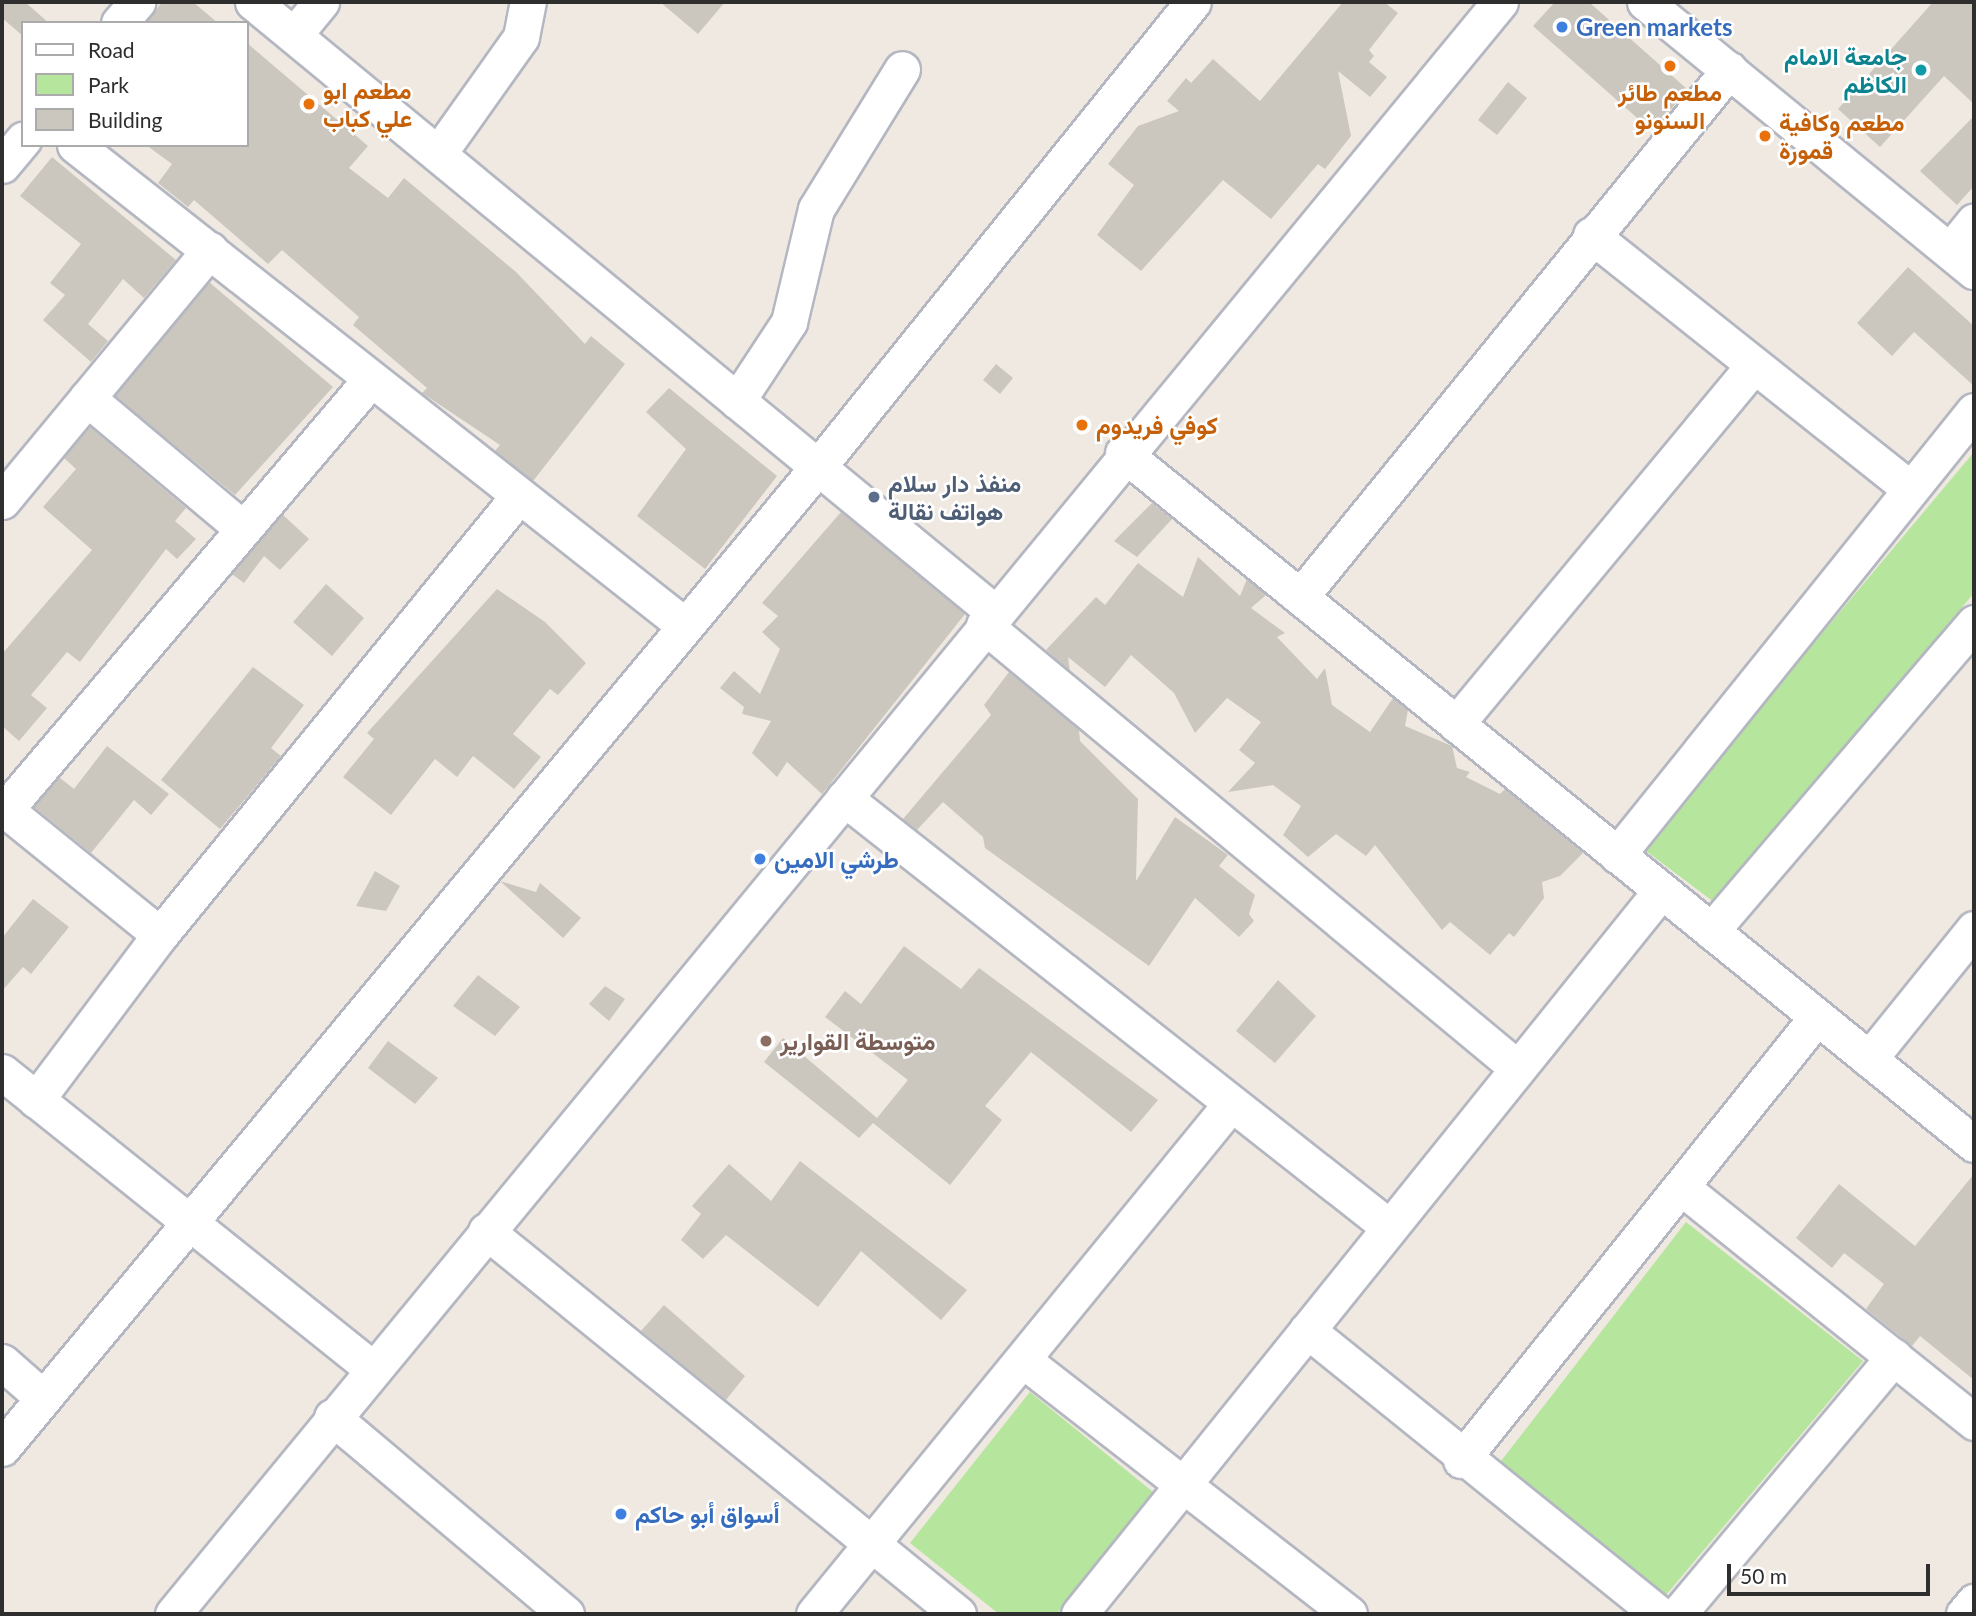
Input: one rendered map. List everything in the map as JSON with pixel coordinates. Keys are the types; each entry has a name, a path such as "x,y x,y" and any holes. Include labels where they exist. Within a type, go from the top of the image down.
{"street":[{"path":"122,21 137,2"},
{"path":"253,2 818,467 989,618 1515,1066"},
{"path":"294,35 321,2"},
{"path":"438,154 521,37 528,2"},
{"path":"2,1448 185,1222 818,467 1193,2"},
{"path":"186,1610 372,1368 844,798 1123,453 1500,2"},
{"path":"1645,2 1962,261 1974,221"},
{"path":"737,401 789,322 816,209 902,69"},
{"path":"1300,597 1591,235 1729,69"},
{"path":"2,165 21,142"},
{"path":"78,147 211,250 518,497 684,625"},
{"path":"1591,235 1752,367 1909,488"},
{"path":"2,501 211,250"},
{"path":"1456,724 1752,367"},
{"path":"160,935 3,809 371,379"},
{"path":"87,398 243,529"},
{"path":"1617,855 1909,488 1974,411"},
{"path":"1123,453 1974,1144"},
{"path":"36,1100 160,935 518,497"},
{"path":"1711,931 1974,623"},
{"path":"844,798 1229,1106 1389,1227"},
{"path":"1079,1614 1515,1066 1661,891"},
{"path":"1869,1059 1974,929"},
{"path":"1461,1460 1817,1017"},
{"path":"2,1072 185,1222 372,1368"},
{"path":"814,1614 1229,1106"},
{"path":"1681,1187 1974,1422"},
{"path":"486,1231 958,1614"},
{"path":"1307,1330 1461,1460 1659,1614"},
{"path":"1678,1614 1894,1357"},
{"path":"1023,1360 1349,1614"},
{"path":"2,1362 42,1397"},
{"path":"332,1417 566,1614"},
{"path":"1964,1614 1974,1602"}],"green space":[{"path":"1974,452 1974,593 1714,902 1642,848"},
{"path":"1686,1222 1863,1361 1666,1595 1498,1465"},
{"path":"1030,1392 1153,1492 1057,1614 999,1614 910,1543"}],"building":[{"path":"2,2 25,2 47,21 21,21 21,34 2,18"},
{"path":"162,2 193,2 216,21 148,21"},
{"path":"660,2 725,2 698,34"},
{"path":"1343,2 1384,2 1398,13 1369,50 1374,56 1369,62 1387,77 1370,97 1338,71 1351,136 1325,169 1318,164 1271,219 1223,180 1141,271 1097,235 1134,185 1108,164 1138,126 1179,111 1167,101 1186,78 1191,83 1213,59 1260,101"},
{"path":"1555,2 1589,2 1687,89 1653,132 1533,26"},
{"path":"1933,2 1974,2 1974,104 1944,76 1880,147 1838,109"},
{"path":"248,44 368,146 349,168 388,198 404,178 516,272 585,344 591,336 625,364 533,481 495,451 500,445 422,393 427,388 353,325 359,317 282,250 268,264 194,200 188,207 158,183 172,164 149,147 248,147"},
{"path":"1508,82 1527,98 1497,135 1478,120"},
{"path":"1974,116 1974,186 1957,205 1920,171"},
{"path":"52,157 176,260 144,298 123,279 88,324 108,341 91,362 43,320 65,295 50,283 81,244 20,196"},
{"path":"1908,267 1974,326 1974,386 1914,332 1892,356 1857,323"},
{"path":"209,282 333,387 235,495 115,396"},
{"path":"996,364 1013,378 1000,394 983,380"},
{"path":"669,388 777,476 705,569 637,516 686,449 646,412"},
{"path":"90,427 186,508 175,521 196,539 177,559 166,549 80,662 67,652 31,695 47,708 19,741 2,726 2,654 92,550 43,507 76,469 64,458"},
{"path":"1152,503 1172,519 1137,557 1114,541"},
{"path":"841,512 965,614 822,794 787,762 777,777 752,753 771,721 742,714 744,707 720,688 734,671 760,694 780,649 762,632 778,616 762,603"},
{"path":"282,514 309,539 280,570 264,556 244,583 232,574"},
{"path":"1198,557 1240,596 1247,579 1266,595 1251,608 1285,633 1277,637 1317,679 1325,668 1332,705 1370,732 1393,698 1408,710 1405,726 1452,746 1457,768 1470,772 1466,777 1500,794 1505,789 1583,853 1560,876 1542,882 1544,898 1514,937 1509,933 1490,955 1450,922 1442,930 1375,845 1366,856 1336,834 1308,857 1283,835 1301,806 1273,785 1228,792 1255,763 1239,750 1261,722 1227,698 1195,733 1174,693 1131,655 1105,687 1068,657 1070,671 1046,650 1096,597 1105,605 1138,563 1183,597"},
{"path":"326,584 364,618 332,656 293,622"},
{"path":"497,589 545,622 586,663 558,695 550,689 513,734 541,757 514,789 473,756 457,777 435,759 391,815 343,777 374,739 367,733"},
{"path":"253,667 304,705 271,748 281,756 220,829 161,780"},
{"path":"1009,672 1079,730 1080,741 1138,799 1136,881 1175,817 1228,855 1219,866 1255,895 1249,914 1254,921 1239,937 1195,898 1149,966 985,848 983,837 943,802 917,830 903,819 991,715 984,705"},
{"path":"107,746 169,794 151,815 134,800 91,853 34,807 59,777 74,789"},
{"path":"375,871 400,886 386,911 356,906"},
{"path":"500,881 536,892 540,883 581,918 563,938"},
{"path":"33,899 69,927 31,974 23,967 2,991 2,938"},
{"path":"904,946 961,989 979,968 1158,1100 1131,1132 1031,1052 985,1106 1002,1120 950,1185 873,1123 859,1138 764,1062 783,1038 877,1118 908,1080 825,1017 845,991 861,1004"},
{"path":"478,975 520,1007 495,1036 453,1006"},
{"path":"1278,980 1316,1016 1275,1063 1236,1031"},
{"path":"605,986 625,999 609,1021 589,1004"},
{"path":"388,1041 438,1078 415,1104 368,1068"},
{"path":"800,1161 967,1290 941,1320 861,1251 818,1307 726,1235 703,1259 681,1240 701,1214 692,1206 729,1164 771,1201"},
{"path":"1974,1174 1974,1380 1920,1336 1912,1346 1866,1309 1884,1284 1844,1253 1832,1268 1796,1238 1839,1184 1915,1246"},
{"path":"664,1305 745,1376 726,1400 641,1331"}],"place":[{"name":"Green markets","path":"1562,27"},
{"name":"مطعم طائر السنونو","path":"1670,66"},
{"name":"جامعة الامام الكاظم","path":"1921,70"},
{"name":"مطعم ابو علي كباب","path":"309,104"},
{"name":"مطعم وكافية قمورة","path":"1765,136"},
{"name":"كوفي فريدوم","path":"1082,425"},
{"name":"منفذ دار سلام هواتف نقالة","path":"874,497"},
{"name":"طرشي الامين","path":"760,859"},
{"name":"متوسطة القوارير","path":"766,1041"},
{"name":"أسواق أبو حاكم","path":"621,1514"}]}
